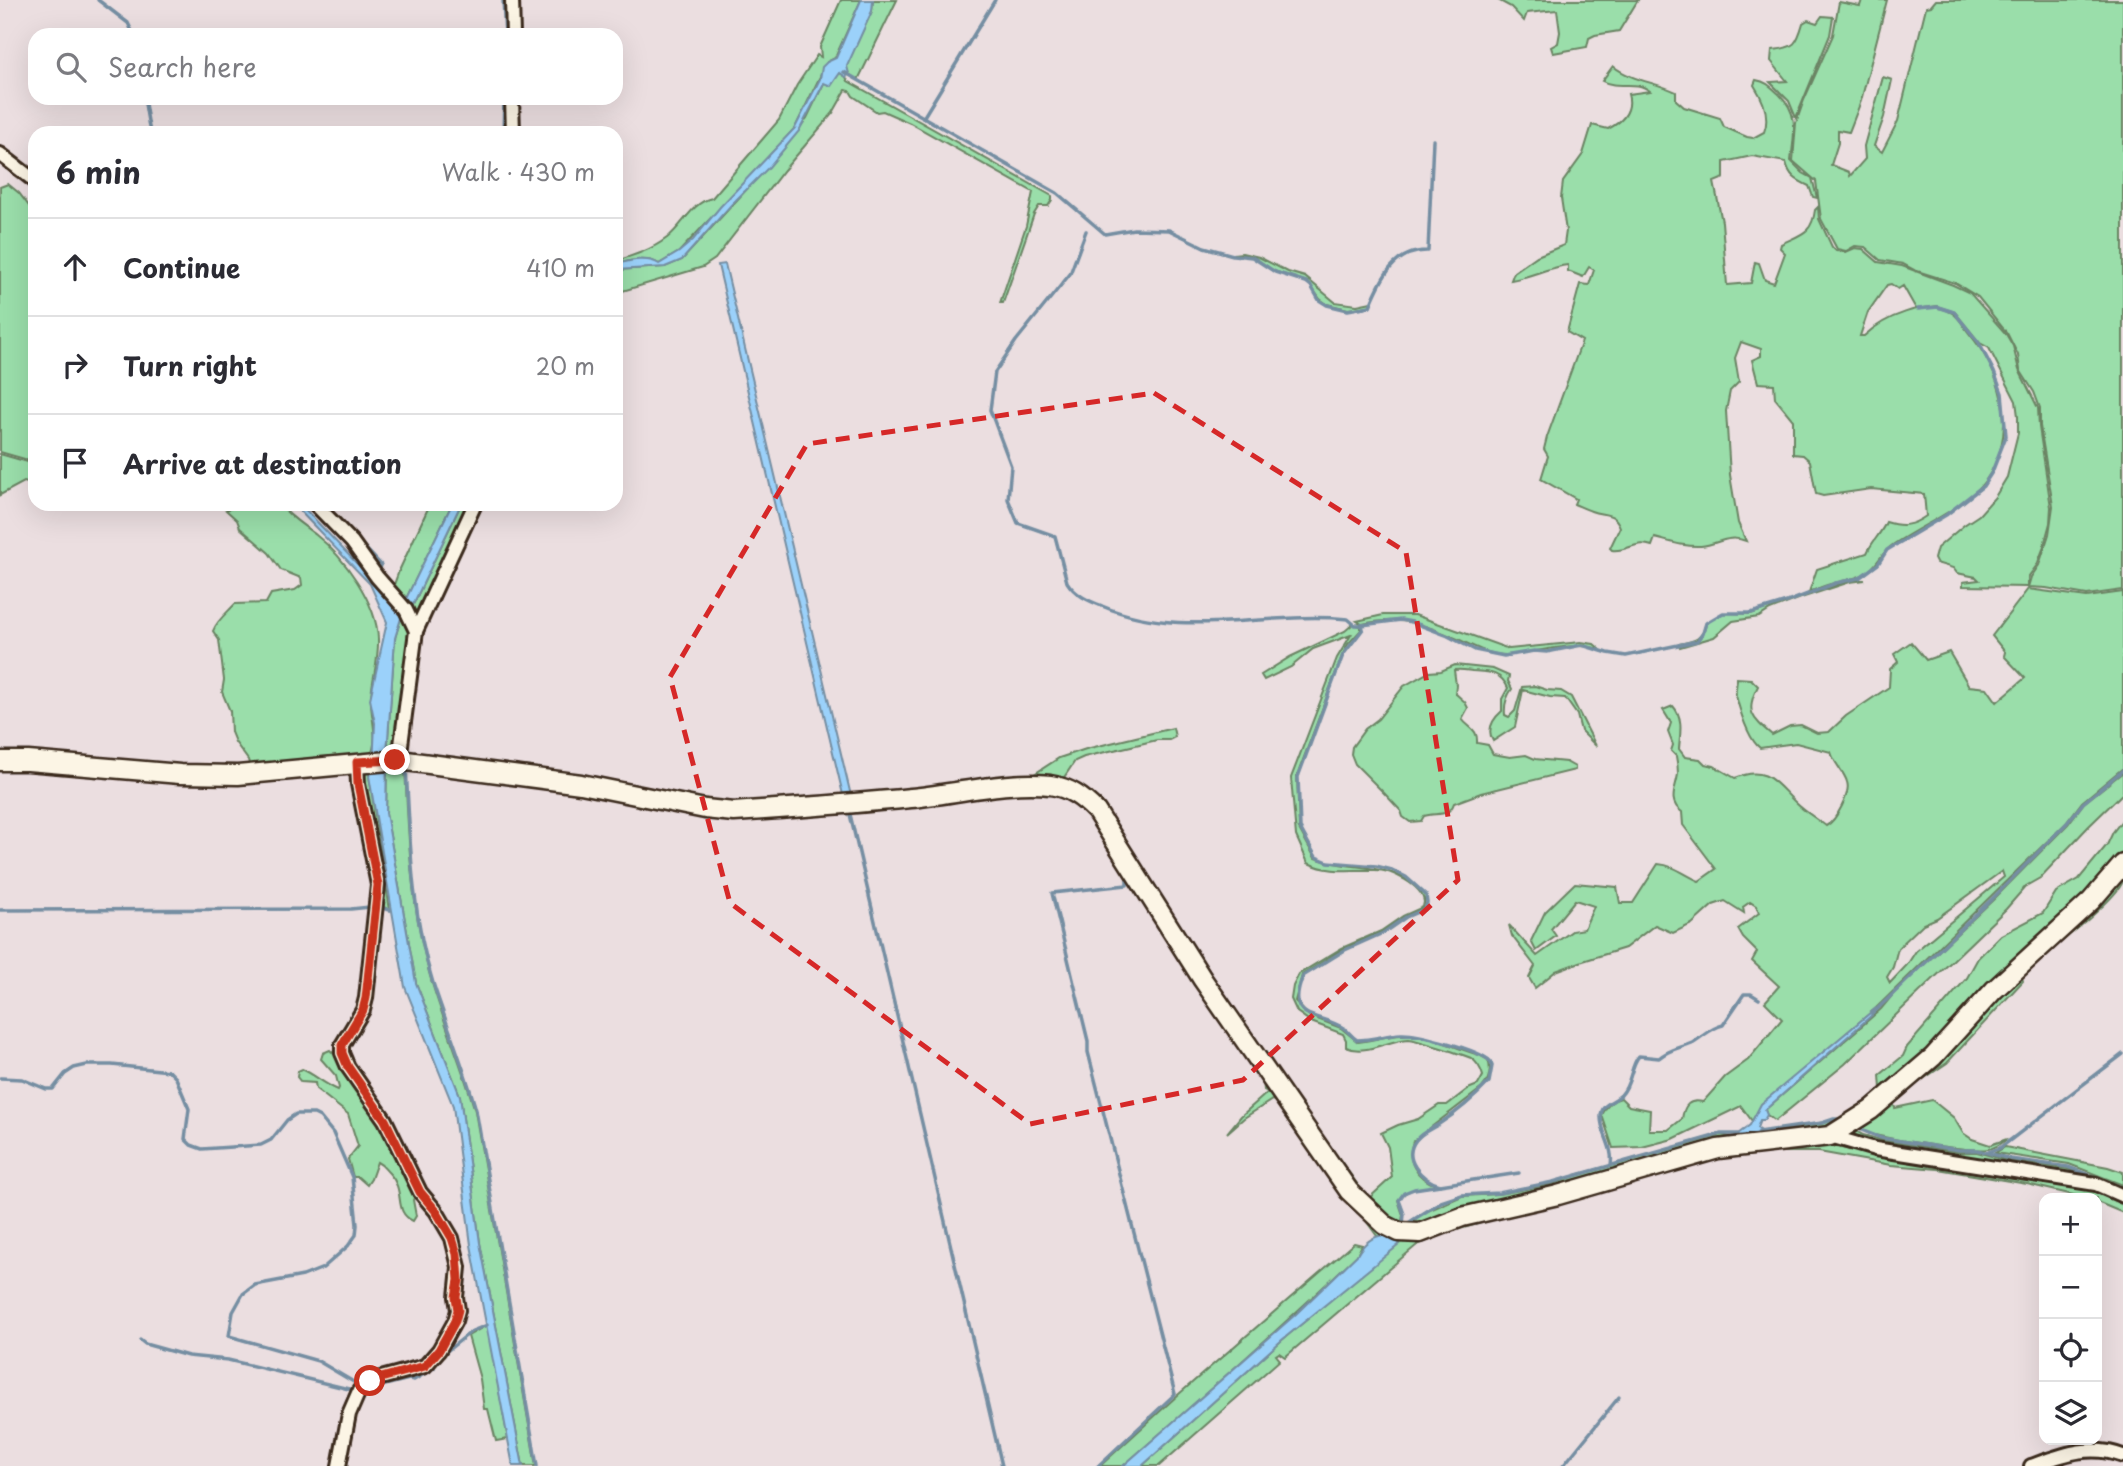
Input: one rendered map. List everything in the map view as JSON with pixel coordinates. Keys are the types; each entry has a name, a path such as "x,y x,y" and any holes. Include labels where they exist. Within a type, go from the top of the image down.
{"street":[{"path":"512,0 513,28"},
{"path":"512,105 513,126"},
{"path":"0,155 28,176"},
{"path":"322,511 352,542 377,577 406,610 416,631"},
{"path":"397,760 416,631 472,511"},
{"path":"0,761 180,774 238,775 397,760 582,784 705,809 734,812 911,798 1015,785 1048,785 1068,789 1082,797 1096,811 1203,980 1349,1191 1376,1218 1399,1231 1420,1233 1462,1217 1558,1195 1718,1149 1829,1136 1875,1149 2096,1184 2123,1196"},
{"path":"339,1466 349,1414 359,1391 370,1381 425,1366 439,1350 455,1321 459,1280 457,1254 452,1238 436,1211 420,1192 385,1120 348,1067 342,1053 342,1045 363,1010 366,998 378,885 358,784 357,762"},
{"path":"1829,1136 1871,1110 1933,1057 1994,990 2091,901 2123,864"},
{"path":"2031,1466 2089,1449 2123,1456"}],"highlighted area":[{"path":"1154,393 1406,552 1458,880 1243,1080 1030,1124 730,903 670,677 807,444"}],"green space":[{"path":"841,0 861,0 835,58 827,62 795,128 679,252 659,264 644,260 623,263 623,259 655,246 667,238 699,204 712,198 779,120 797,85 817,55 821,57 820,47"},
{"path":"873,0 897,0 858,80 849,74 846,66 872,11"},
{"path":"1498,0 1638,0 1619,31 1589,38 1587,47 1553,53 1551,47 1558,43 1560,32 1557,10 1527,13 1524,21 1511,7"},
{"path":"1862,0 1887,0 1861,101 1849,132 1838,130 1838,143 1831,165 1849,172 1850,176 1865,159 1864,146 1883,77 1892,80 1874,146 1882,152 1898,121 1926,7 1936,0 2123,0 2123,590 2087,595 2028,587 2039,565 2049,534 2053,506 2040,426 2040,408 2034,392 2020,370 2018,355 2007,333 1978,297 1955,283 1903,264 1880,260 1865,247 1855,246 1846,251 1837,249 1821,219 1816,181 1793,161 1796,123 1833,35 1839,2 1860,6"},
{"path":"1822,16 1833,17 1830,35 1796,118 1789,101 1770,82 1787,81 1771,61 1772,50 1794,44 1803,23 1808,20 1817,23"},
{"path":"1613,66 1628,75 1676,92 1676,100 1684,107 1720,118 1724,127 1747,137 1753,138 1764,132 1766,126 1765,108 1754,85 1756,80 1771,87 1790,109 1794,125 1791,161 1812,178 1817,198 1813,197 1809,186 1791,174 1786,162 1752,156 1724,162 1724,178 1714,182 1722,222 1727,285 1751,283 1755,262 1759,263 1765,280 1774,283 1785,253 1780,248 1781,244 1808,229 1818,207 1819,219 1836,251 1863,249 1878,262 1902,266 1970,293 2006,334 2013,346 2019,370 2038,408 2051,507 2043,549 2029,576 2027,587 1963,586 1963,582 1979,580 1957,573 1953,568 1936,563 1934,559 1937,548 1979,515 1995,497 2007,477 2018,433 2018,416 2016,401 1989,348 1980,343 1955,312 1937,306 1916,309 1903,286 1898,289 1891,284 1887,285 1868,312 1860,336 1894,317 1918,309 1942,309 1955,315 1980,348 1997,382 2004,418 2003,436 1991,472 1972,495 1890,547 1864,574 1809,592 1817,569 1867,553 1886,522 1907,525 1926,516 1924,494 1871,489 1823,496 1816,494 1810,461 1803,455 1793,454 1793,420 1775,398 1774,384 1758,383 1752,360 1761,356 1761,349 1741,342 1735,358 1739,382 1730,391 1726,411 1730,475 1738,523 1746,541 1728,539 1695,546 1655,538 1652,546 1640,544 1612,550 1610,548 1620,527 1615,518 1574,504 1576,499 1541,479 1548,456 1544,449 1547,437 1582,341 1567,332 1580,284 1589,285 1594,270 1589,267 1583,277 1568,271 1568,265 1511,280 1514,272 1537,256 1564,245 1566,231 1561,198 1563,182 1583,154 1592,125 1608,129 1628,111 1628,94 1650,91 1644,87 1614,85 1602,81"},
{"path":"840,73 848,81 1052,196 1048,206 1039,206 1034,214 1003,303 1000,303 1026,226 1033,192 910,123 883,111 877,112 846,90 833,113 784,170 715,259 703,267 623,291 623,270 665,267 682,260 781,152 807,118 824,83"},
{"path":"8,184 28,205 28,460 0,452 0,187"},
{"path":"1242,253 1259,257 1288,272 1305,277 1335,302 1357,305 1371,302 1370,306 1348,309 1327,304 1308,282 1274,271 1252,256 1233,254"},
{"path":"0,454 28,462 28,483 24,482 0,495"},
{"path":"227,511 286,511 327,544 348,568 365,596 372,611 378,639 371,698 374,742 370,757 251,770 248,760 235,742 231,732 230,711 222,692 224,680 219,640 213,631 235,604 266,603 271,594 295,590 302,585 301,578 281,570 269,553 240,528 237,520"},
{"path":"427,511 449,511 404,603 392,590"},
{"path":"458,511 466,511 414,621 410,611"},
{"path":"1852,580 1865,580 1850,582 1801,598 1759,617 1733,621 1714,637 1680,647 1679,644 1697,639 1706,623 1724,613 1751,614"},
{"path":"2028,589 2087,597 2123,592 2123,768 2082,802 2066,823 1876,1008 1762,1104 1752,1121 1741,1106 1673,1139 1642,1147 1613,1148 1602,1115 1612,1102 1621,1098 1629,1106 1650,1110 1649,1130 1668,1130 1682,1119 1688,1104 1694,1101 1703,1102 1725,1077 1748,1060 1782,1019 1765,1002 1779,986 1752,961 1757,952 1738,929 1759,913 1756,906 1750,902 1743,907 1744,913 1725,901 1713,905 1692,924 1673,933 1655,925 1625,948 1556,971 1535,988 1529,978 1535,966 1512,936 1509,925 1537,956 1572,931 1584,929 1594,906 1575,900 1551,929 1556,936 1536,951 1531,941 1545,912 1575,883 1617,887 1620,903 1633,903 1658,864 1674,868 1699,881 1716,869 1683,825 1682,812 1675,804 1678,774 1676,756 1671,751 1673,745 1668,732 1671,723 1663,710 1673,706 1679,716 1679,749 1685,757 1700,759 1735,778 1755,773 1770,778 1799,806 1826,826 1842,806 1848,787 1846,778 1831,752 1796,743 1760,748 1748,732 1742,717 1736,696 1737,678 1751,679 1758,686 1751,709 1760,724 1772,735 1790,726 1801,725 1817,733 1829,732 1846,716 1889,687 1890,669 1898,662 1894,654 1911,642 1926,660 1949,652 1969,686 1987,688 1997,702 2025,678 2004,656 2005,652 1992,636","holes":["2002,871 2004,877 1916,951 1890,983 1887,977 1898,948 1923,924 1937,918"]},
{"path":"1383,615 1415,615 1509,649 1581,642 1594,644 1601,650 1567,646 1500,655 1413,623 1389,621 1362,624 1357,621"},
{"path":"401,618 411,638 396,754 387,753 395,638"},
{"path":"1353,624 1360,626 1361,630 1348,644 1342,656 1297,776 1299,829 1315,858 1388,872 1414,884 1426,896 1423,908 1405,916 1382,932 1344,949 1302,975 1295,1001 1309,1016 1341,1028 1358,1042 1412,1035 1479,1055 1488,1060 1490,1068 1488,1079 1482,1088 1413,1141 1411,1155 1414,1168 1423,1178 1436,1185 1411,1190 1398,1200 1403,1215 1401,1227 1384,1217 1360,1195 1280,1086 1221,1001 1095,807 1078,792 1062,784 1022,782 1059,758 1173,728 1175,737 1169,740 1157,740 1075,761 1063,779 1085,791 1099,807 1247,1030 1368,1199 1392,1177 1388,1147 1381,1133 1418,1119 1439,1105 1447,1105 1478,1085 1483,1076 1479,1066 1471,1058 1409,1039 1369,1049 1346,1047 1343,1034 1311,1022 1297,1012 1291,999 1299,974 1342,948 1381,931 1403,916 1423,907 1424,902 1412,884 1389,873 1375,870 1333,870 1308,863 1296,836 1291,778 1337,658 1351,635 1313,649 1291,667 1264,680 1261,675 1290,657 1345,631"},
{"path":"1455,665 1493,669 1509,676 1512,689 1505,704 1505,715 1509,717 1515,711 1522,687 1535,686 1561,691 1571,697 1596,746 1581,731 1577,715 1565,698 1523,690 1515,727 1493,741 1490,728 1502,711 1502,699 1508,688 1505,682 1493,674 1454,670 1455,693 1468,708 1462,719 1475,731 1477,743 1488,745 1493,754 1510,757 1526,755 1535,759 1566,762 1575,767 1575,770 1481,793 1454,803 1445,813 1424,816 1421,821 1410,822 1355,764 1351,754 1352,747 1404,686 1429,672 1441,671"},
{"path":"405,764 409,847 419,929 432,983 475,1111 536,1466 523,1466 480,1243 460,1096 416,983 386,813 387,769"},
{"path":"373,768 369,776 390,910 381,906 362,772"},
{"path":"2123,772 2123,793 2040,878 2026,886 2006,909 1845,1064 1775,1121 1767,1115 1765,1110 1881,1009 1895,992 1994,899 2068,824 2084,803"},
{"path":"1028,789 1075,796 1354,1197 1403,1239 1719,1155 1823,1144 1879,1156 2094,1189 2123,1201 2123,1213 2102,1204 2102,1193 2065,1193 1938,1169 1891,1165 1819,1152 1781,1152 1721,1158 1452,1231 1417,1245 1285,1357 1279,1353 1276,1355 1280,1360 1159,1466 1142,1466 1282,1340 1400,1243 1389,1237 1377,1236 1284,1108 1272,1100 1227,1133 1241,1116 1268,1092 1264,1090 1263,1081 1202,995 1088,816 1073,799 1039,791 983,797"},
{"path":"2123,819 2123,861 1869,1108 1844,1119 1881,1089 1880,1075 1903,1056 1907,1047 1967,978 1978,958 2001,935 2043,913 2056,892 2079,879 2107,845"},
{"path":"2123,870 2123,881 2107,902 2021,974 2023,981 1947,1063 1892,1100 1895,1108 1932,1100 1954,1118 1963,1133 1972,1139 1990,1145 2007,1139 1991,1148 1964,1149 1877,1136 1854,1124"},
{"path":"330,1050 358,1081 399,1155 417,1193 413,1200 416,1216 413,1221 403,1212 394,1180 381,1164 377,1162 367,1185 358,1177 353,1177 348,1159 358,1146 348,1114 316,1089 315,1083 301,1082 297,1077 298,1071 302,1069 338,1090 336,1076 321,1059 323,1053"},
{"path":"1839,1120 1831,1131 1420,1228 1405,1226 1423,1213 1462,1196 1499,1194 1553,1184 1576,1175 1721,1135 1737,1138"},
{"path":"1851,1128 1881,1140 1959,1152 1977,1152 2009,1161 2068,1169 2123,1190 1876,1147 1838,1134"},
{"path":"2005,1147 2108,1167 2123,1172 2123,1185 2069,1164 1995,1153"},
{"path":"1354,1243 1362,1245 1357,1255 1123,1466 1100,1466 1179,1394"},
{"path":"487,1325 508,1439 496,1441 488,1409 484,1409 480,1379 468,1336"}],"water":[{"path":"861,0 873,0 872,11 847,66 849,74 846,77 840,73 831,86 824,83 799,131 769,167 682,260 665,267 623,270 623,263 632,261 649,260 659,264 693,240 720,207 795,128 820,79 822,67 836,58"},
{"path":"725,264 852,800 844,799 718,265"},
{"path":"300,511 307,511 362,569 404,603 449,511 458,511 410,611 401,618 395,638 386,813 416,983 460,1096 480,1243 523,1466 513,1466 471,1245 453,1106 405,987 369,776 373,768 375,723 370,699 387,622 370,584"},
{"path":"1876,1008 1872,1015 1765,1110 1767,1115 1764,1120 1760,1120 1757,1128 1763,1132 1737,1138 1735,1136 1750,1125 1761,1104"},
{"path":"1385,1235 1396,1239 1400,1244 1282,1340 1142,1466 1123,1466 1296,1314 1368,1241"}],"waterway":[{"path":"98,0 128,23 130,28"},
{"path":"503,0 505,28"},
{"path":"923,118 995,0"},
{"path":"844,72 1057,193 1105,234 1134,229 1169,230 1204,247 1252,257 1275,272 1306,282 1319,300 1327,305 1348,310 1370,306 1390,268 1406,255 1428,251 1433,140"},
{"path":"145,105 149,126"},
{"path":"503,126 504,105"},
{"path":"1086,231 1070,274 1016,341 995,372 990,410 1011,466 1008,499 1018,523 1055,536 1067,582 1074,591 1102,606 1132,616 1163,621 1193,623 1317,618 1348,619 1355,625 1362,625 1401,620 1446,635 1475,650 1504,656 1582,645 1626,656 1697,641 1706,623 1723,613 1751,613 1836,583 1859,578 1878,564 1887,550 1946,515 1983,486 1992,472 2006,436 2002,393 1979,343 1954,312 1938,307 1918,309"},
{"path":"331,511 381,565 379,573"},
{"path":"1362,625 1363,629 1343,655 1298,777 1300,828 1316,857 1328,862 1392,870 1406,877 1426,895 1427,903 1425,909 1406,917 1383,933 1345,950 1303,976 1298,1002 1307,1014 1345,1029 1357,1040 1409,1034 1461,1047 1490,1061 1492,1066 1489,1082 1459,1110 1421,1135 1412,1147 1412,1161 1416,1168 1427,1179 1440,1185"},
{"path":"406,766 410,848 420,930 433,983 476,1110 537,1466"},
{"path":"1872,1014 1993,898 2067,823 2083,803 2123,770"},
{"path":"849,810 1002,1466"},
{"path":"1098,1466 1175,1394 1088,1052 1088,1041 1052,893 1127,885 1127,876"},
{"path":"0,910 370,907"},
{"path":"382,908 390,910"},
{"path":"1611,1165 1611,1152 1602,1123 1602,1112 1605,1106 1625,1091 1639,1056 1659,1058 1692,1043 1710,1030 1723,1025 1744,994 1751,994 1759,999"},
{"path":"1989,1152 2000,1148 2123,1054"},
{"path":"0,1078 22,1079 46,1089 53,1089 65,1074 74,1068 87,1065 169,1071 176,1078 189,1109 185,1139 191,1145 202,1149 261,1145 271,1140 287,1120 296,1114 314,1114 320,1117 333,1133 352,1177 356,1235 348,1246 323,1268 303,1276 255,1285 243,1294 233,1312 229,1336 318,1361 357,1384 353,1390 228,1360 188,1356 145,1344 140,1340"},
{"path":"1759,1132 1843,1119"},
{"path":"1854,1127 1881,1138 1959,1150 1977,1150 2010,1159 2068,1167 2123,1188"},
{"path":"1405,1225 1441,1202 1462,1195 1499,1193 1553,1182 1721,1134 1738,1134"},
{"path":"1403,1225 1404,1214 1399,1200 1404,1193 1414,1189 1519,1173"},
{"path":"442,1355 472,1331 487,1325"},
{"path":"369,1389 414,1380 434,1368 433,1362"},
{"path":"1563,1466 1619,1397"}],"route":[{"path":"370,1381 425,1366 439,1350 458,1310 457,1254 452,1238 436,1211 420,1192 385,1120 348,1067 342,1053 342,1045 363,1010 366,998 377,908 378,885 358,784 357,762 395,760"}]}
